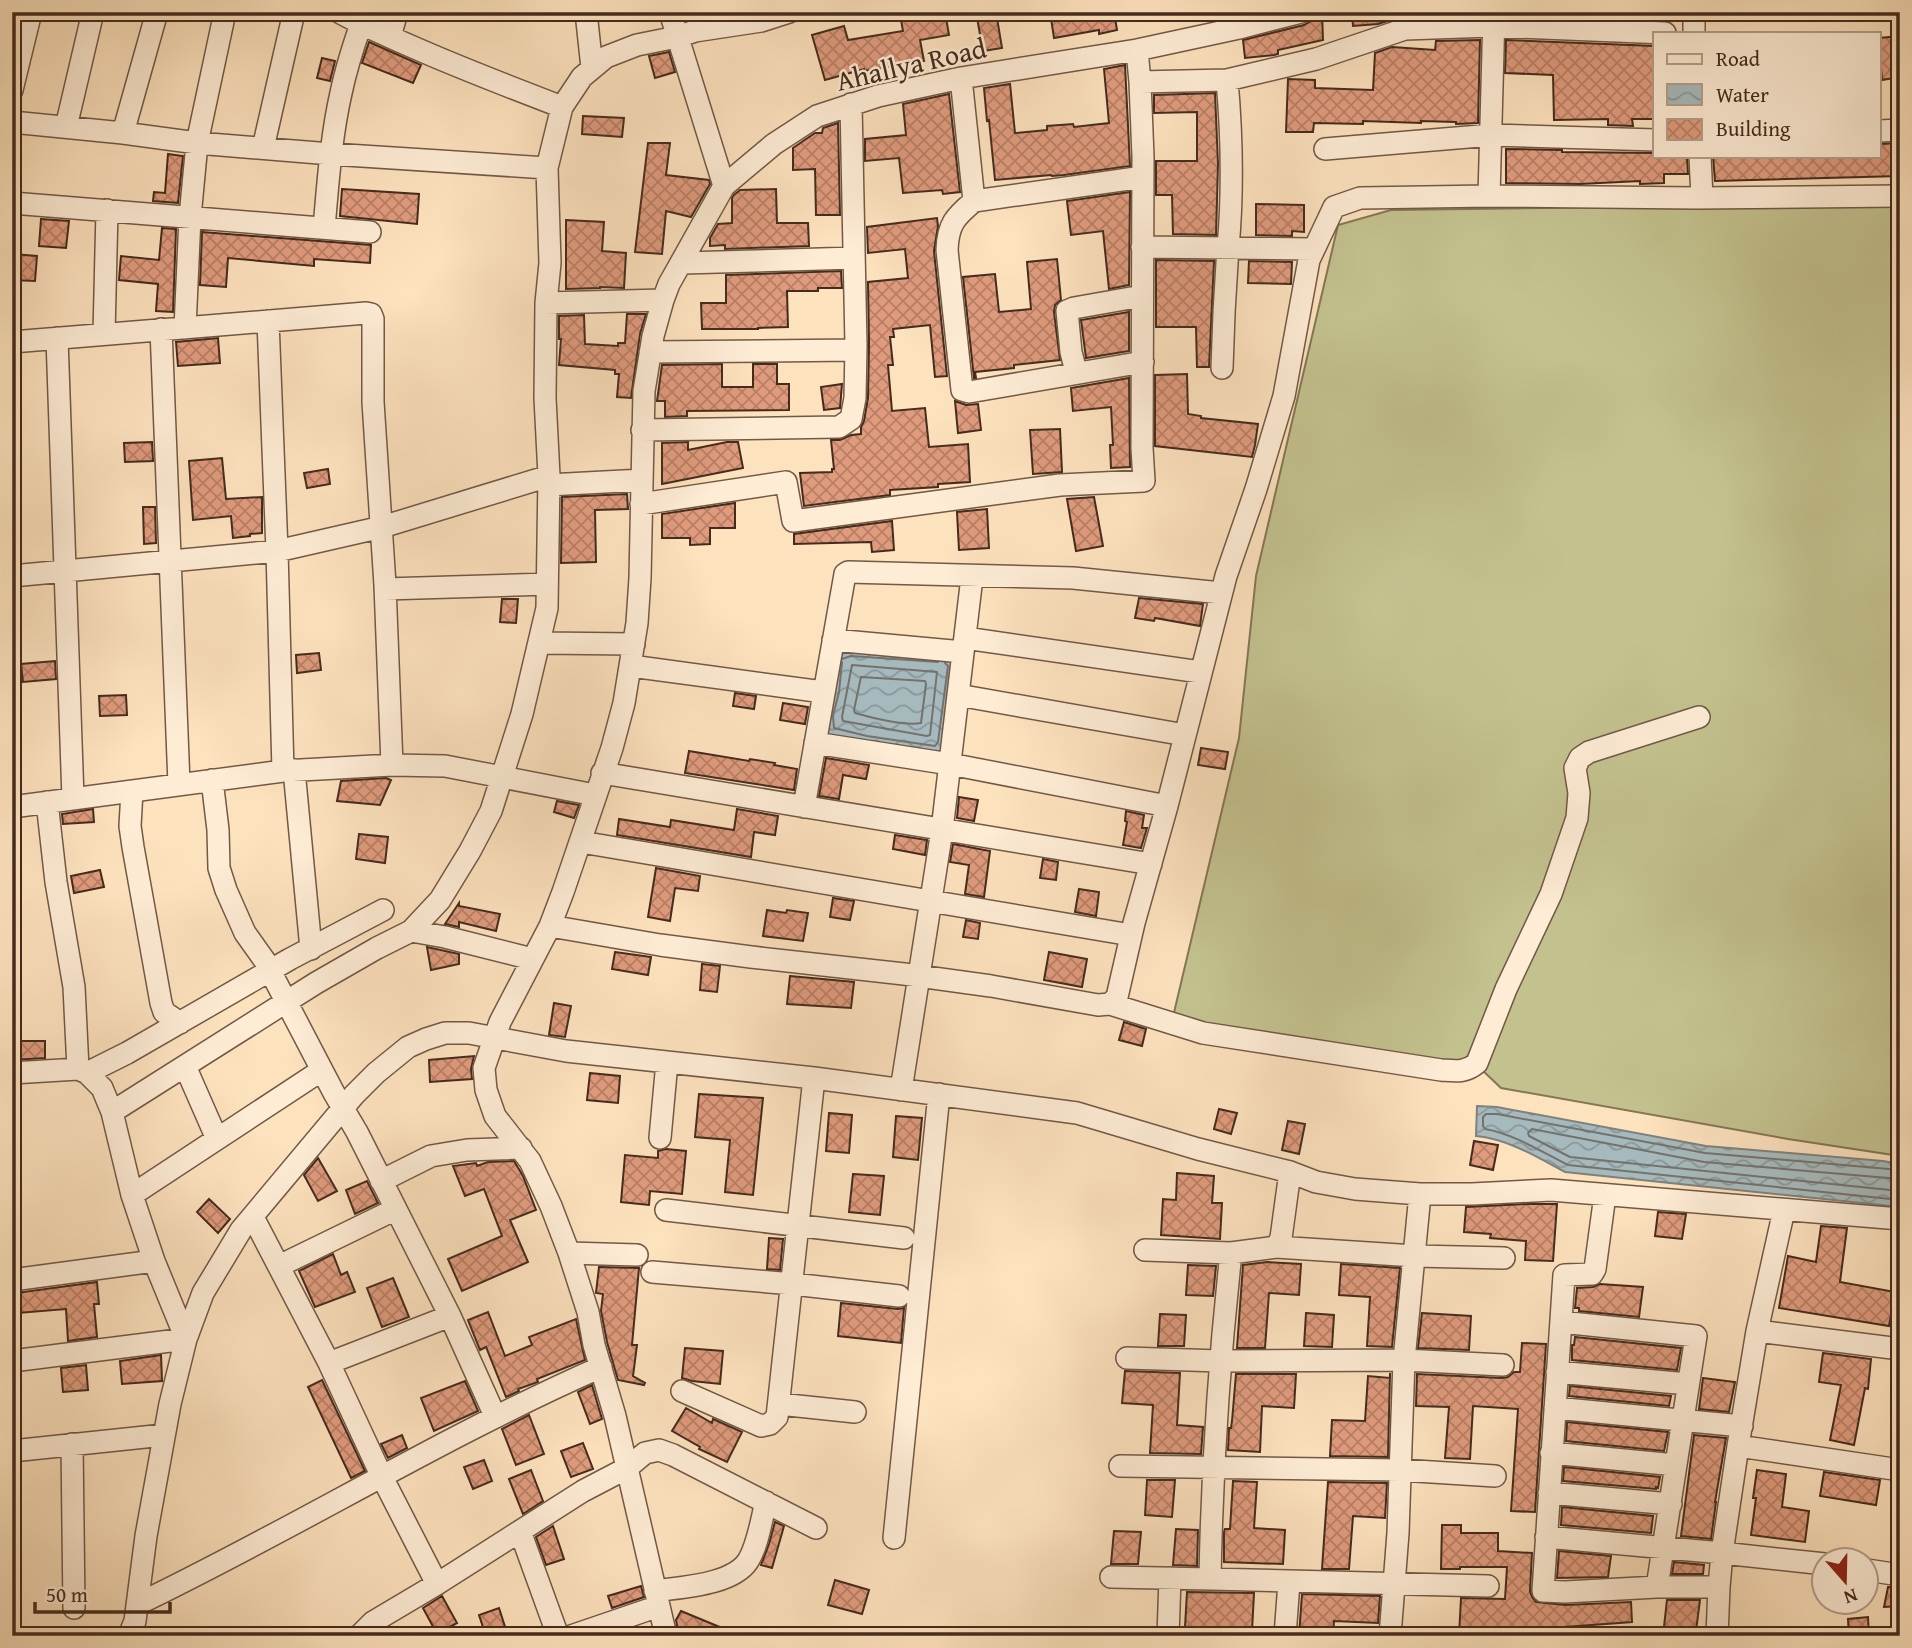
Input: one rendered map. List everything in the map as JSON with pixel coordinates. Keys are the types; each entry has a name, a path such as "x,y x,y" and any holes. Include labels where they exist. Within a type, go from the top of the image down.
{"street":[{"path":"12,90 31,12"},
{"path":"66,127 93,12"},
{"path":"123,133 157,12"},
{"path":"185,327 190,217 197,143 225,12"},
{"path":"262,148 293,12"},
{"path":"340,12 390,37 562,107"},
{"path":"390,37 397,12"},
{"path":"586,12 592,68"},
{"path":"670,12 723,186"},
{"path":"112,1112 286,1002 377,948 411,932 440,900 491,811 504,776 522,715 547,607 549,480 545,398 546,303 550,263 547,168 562,107 582,77 606,57 637,45 677,37 695,30 761,21 789,12"},
{"name":"Ahallya Road","path":"666,1636 588,1312 551,1206 530,1161 495,1116 486,1090 484,1068 495,1036 550,926 581,842 624,703 634,644 640,578 644,391 650,352 669,284 683,263 723,186 774,144 817,116 878,96 961,78 1137,50 1301,12"},
{"path":"1694,32 1695,12"},
{"path":"1140,82 1227,80 1316,59 1405,29 1493,19 1653,32"},
{"path":"1489,197 1493,19"},
{"path":"324,228 331,155 341,93 361,24"},
{"path":"641,504 786,482 793,521 1049,487 1144,481 1143,177 1137,50"},
{"path":"961,78 974,201"},
{"path":"1222,368 1231,126 1227,80"},
{"path":"642,430 839,427 851,419 855,398 856,350 851,104"},
{"path":"12,122 331,155 547,168"},
{"path":"1881,131 1900,130"},
{"path":"1325,149 1492,135 1653,140"},
{"path":"1700,158 1702,198"},
{"path":"1143,177 974,201 951,224 947,235 962,390 1143,362"},
{"path":"1110,1004 1117,997 1222,593 1284,396 1309,260 1334,207 1360,198 1900,196"},
{"path":"12,203 370,232"},
{"path":"104,334 107,211"},
{"path":"1142,247 1314,250"},
{"path":"683,263 855,258"},
{"path":"1076,372 1070,352 1067,311 1142,296"},
{"path":"546,303 663,300"},
{"path":"12,341 371,314 391,765"},
{"path":"268,321 288,771 311,948"},
{"path":"162,330 179,784"},
{"path":"57,338 73,799"},
{"path":"650,352 856,350"},
{"path":"12,576 277,551 382,527 549,480 642,480"},
{"path":"804,807 845,574 848,572 1073,578 1222,593"},
{"path":"901,1090 942,830 972,577"},
{"path":"385,589 547,584"},
{"path":"833,640 964,645 1200,672"},
{"path":"540,643 634,644"},
{"path":"631,666 823,692"},
{"path":"958,695 1185,734"},
{"path":"550,926 660,945 919,976 1098,1005 1110,1004 1203,1033 1449,1070 1469,1070 1477,1063 1507,989 1552,894 1577,818 1579,793 1575,768 1580,758 1589,752 1699,717"},
{"path":"815,743 950,764 1167,806"},
{"path":"12,807 288,771 391,765 445,766 595,795"},
{"path":"602,773 1151,864"},
{"path":"212,780 219,869 245,933 271,971 396,1209 450,1315 495,1416"},
{"path":"132,791 130,825 133,847 161,1003 164,1012 180,1023"},
{"path":"47,802 74,987 82,1071 102,1088 112,1112 132,1195 154,1261 186,1339"},
{"path":"581,842 1131,935"},
{"path":"12,1073 82,1071 127,1053 383,910"},
{"path":"411,932 445,937 532,958"},
{"path":"129,1636 135,1621 146,1536 177,1371 203,1293 241,1230 343,1108 376,1073 408,1047 445,1033 495,1036 566,1051 814,1078 1077,1113 1198,1149 1290,1172 1316,1182 1354,1189 1420,1194 1551,1190 1900,1219"},
{"path":"660,1138 667,1062"},
{"path":"185,1066 217,1139"},
{"path":"132,1195 322,1070"},
{"path":"682,1391 761,1426 770,1424 777,1417 814,1078"},
{"path":"894,1538 939,1094"},
{"path":"381,1181 431,1156 467,1150 521,1148"},
{"path":"1276,1247 1280,1238 1290,1172"},
{"path":"1390,1636 1395,1585 1405,1360 1420,1194"},
{"path":"1605,1195 1595,1269 1587,1276 1564,1275 1543,1591 1718,1587"},
{"path":"279,1266 396,1209"},
{"path":"666,1210 904,1238"},
{"path":"1717,1636 1718,1587 1740,1436 1757,1331 1784,1210"},
{"path":"253,1217 329,1363 382,1477 437,1584"},
{"path":"1145,1251 1231,1253 1276,1247 1415,1256 1504,1258"},
{"path":"569,1253 637,1255"},
{"path":"1210,1579 1213,1468 1231,1253"},
{"path":"12,1280 154,1261"},
{"path":"652,1272 899,1296"},
{"path":"329,1363 450,1315"},
{"path":"1561,1322 1696,1336 1657,1587"},
{"path":"1757,1331 1900,1349"},
{"path":"12,1361 186,1339"},
{"path":"1127,1358 1220,1361 1405,1360 1503,1365"},
{"path":"138,1604 495,1416 601,1367"},
{"path":"1557,1372 1688,1384"},
{"path":"779,1404 855,1412"},
{"path":"1555,1408 1683,1420 1740,1436 1900,1470"},
{"path":"12,1451 164,1435"},
{"path":"72,1444 74,1608"},
{"path":"359,1636 373,1622 583,1491 627,1468 645,1454 659,1450 816,1528"},
{"path":"1551,1453 1676,1465"},
{"path":"1120,1466 1400,1470 1495,1476"},
{"path":"1549,1493 1671,1504"},
{"path":"571,1636 657,1599 720,1580 742,1568 754,1547 766,1502"},
{"path":"520,1531 558,1636"},
{"path":"1546,1537 1811,1563"},
{"path":"1881,1572 1900,1575"},
{"path":"1111,1577 1488,1586"},
{"path":"1168,1636 1170,1578"},
{"path":"1285,1636 1289,1582"}],"shaded area":[{"path":"1900,203 1900,1156 1501,1088 1480,1068 1172,1021 1239,738 1256,576 1338,225 1391,210"}],"water":[{"path":"840,651 956,656 945,744 940,754 825,734"},
{"path":"1477,1106 1497,1107 1706,1146 1900,1164 1900,1207 1565,1172 1511,1145 1476,1136"}],"building":[{"path":"926,12 945,12 949,35 920,40 924,61 864,69 825,80 812,35 844,26 848,40 903,31 901,20 927,15"},
{"path":"976,12 996,12 1002,48 983,51"},
{"path":"1050,12 1114,12 1117,30 1099,34 1099,30 1054,38"},
{"path":"1322,12 1323,40 1278,50 1278,54 1274,55 1245,58 1243,40 1304,25 1311,21 1314,14"},
{"path":"1352,12 1394,12 1394,19 1378,24 1353,26"},
{"path":"1638,12 1638,19 1515,14"},
{"path":"1900,36 1900,77 1882,80 1881,38"},
{"path":"1480,40 1478,123 1314,123 1313,132 1286,132 1288,79 1315,80 1315,88 1373,90 1375,53 1392,47 1435,50 1436,41"},
{"path":"1506,40 1653,46 1653,119 1632,119 1633,126 1608,125 1608,119 1554,120 1553,75 1505,73"},
{"path":"369,42 421,65 413,83 362,63"},
{"path":"669,52 675,72 655,78 649,56"},
{"path":"322,58 335,61 330,81 317,78"},
{"path":"1125,65 1130,166 1064,175 995,180 984,88 1010,84 1015,133 1047,130 1047,126 1073,124 1074,127 1109,123 1104,69"},
{"path":"1215,93 1218,164 1216,235 1173,234 1172,195 1156,195 1156,161 1197,161 1197,112 1154,113 1154,95"},
{"path":"949,94 960,192 943,194 942,190 903,193 899,158 865,161 865,139 906,135 903,104"},
{"path":"583,116 624,118 622,137 582,134"},
{"path":"838,123 840,215 816,215 815,169 793,170 793,148 815,133 822,133 823,128"},
{"path":"648,143 670,143 666,175 709,180 710,184 691,217 666,211 662,254 635,252"},
{"path":"1900,143 1900,176 1715,181 1713,158 1881,158 1881,144"},
{"path":"1506,149 1653,153 1653,158 1687,158 1688,174 1664,174 1664,183 1506,183"},
{"path":"168,154 183,156 178,203 153,201 154,192 165,193"},
{"path":"342,189 419,194 417,224 340,216"},
{"path":"776,189 777,223 808,223 809,246 725,249 725,245 710,246 710,238 718,224 732,223 734,195 740,190"},
{"path":"1130,192 1129,285 1109,289 1103,231 1071,235 1067,201"},
{"path":"1256,204 1304,205 1304,232 1292,231 1292,236 1256,235"},
{"path":"937,218 934,251 947,376 935,377 930,325 893,329 894,337 890,337 893,365 888,365 892,411 925,408 929,447 968,444 970,482 890,490 890,495 804,506 800,473 832,472 831,440 861,434 868,398 868,282 908,278 905,249 868,253 867,227"},
{"path":"41,219 69,221 66,248 39,246"},
{"path":"566,220 604,222 602,251 626,253 624,288 566,289"},
{"path":"162,228 176,229 173,312 156,311 158,284 119,280 121,256 159,260"},
{"path":"202,232 371,245 370,263 314,259 314,266 228,258 226,287 200,285"},
{"path":"12,254 37,256 35,281 12,280"},
{"path":"1057,259 1061,300 1055,305 1054,312 1060,360 975,372 974,378 963,277 995,274 999,312 1031,309 1027,262"},
{"path":"1156,260 1214,261 1209,367 1197,367 1196,327 1156,327"},
{"path":"1249,261 1292,262 1291,284 1248,283"},
{"path":"841,271 842,288 787,291 788,327 702,329 701,303 726,303 726,275"},
{"path":"1129,312 1129,351 1086,358 1081,320"},
{"path":"627,314 646,314 640,334 631,398 617,397 619,374 615,374 615,370 559,365 559,316 584,315 585,344 618,346 618,343 625,343"},
{"path":"218,338 220,363 178,366 176,342"},
{"path":"722,364 722,387 753,387 753,364 777,364 777,384 789,384 789,410 687,411 687,416 665,417 665,401 657,401 662,365"},
{"path":"1187,374 1188,414 1201,418 1258,424 1252,457 1155,446 1155,375"},
{"path":"1129,378 1130,467 1111,468 1111,407 1073,411 1071,388"},
{"path":"842,384 840,408 824,410 821,387"},
{"path":"955,401 966,405 978,404 981,430 958,433"},
{"path":"1060,429 1062,472 1033,474 1030,430"},
{"path":"152,442 153,461 125,462 124,443"},
{"path":"688,442 688,450 738,442 743,468 662,484 662,443"},
{"path":"222,458 226,499 262,497 262,533 233,538 231,516 193,520 189,461"},
{"path":"328,469 330,484 307,488 304,473"},
{"path":"627,494 628,509 595,510 596,562 561,563 562,497"},
{"path":"1094,497 1103,546 1076,551 1067,499"},
{"path":"735,503 735,528 710,528 710,544 690,545 690,538 662,538 662,514"},
{"path":"143,507 155,507 156,543 144,544"},
{"path":"987,509 989,548 959,550 957,512"},
{"path":"892,521 894,550 872,552 871,542 794,544 794,534"},
{"path":"1139,598 1203,604 1200,626 1155,618 1154,621 1135,618"},
{"path":"502,599 518,599 516,623 500,622"},
{"path":"319,653 321,670 297,673 296,655"},
{"path":"55,661 56,679 23,682 21,664"},
{"path":"735,693 756,696 754,709 733,706"},
{"path":"126,695 127,715 100,716 99,696"},
{"path":"783,703 808,707 805,724 780,720"},
{"path":"1201,748 1228,752 1225,769 1198,765"},
{"path":"689,751 775,763 774,765 797,769 794,790 685,773"},
{"path":"826,758 869,765 866,779 843,775 839,799 819,796"},
{"path":"391,780 380,805 337,801 341,781"},
{"path":"959,797 978,800 974,821 957,818"},
{"path":"557,801 579,805 574,818 554,812"},
{"path":"93,809 94,822 63,824 62,814"},
{"path":"737,809 778,816 775,835 754,832 751,857 617,835 619,819 670,827 671,820 734,830"},
{"path":"1126,811 1144,815 1142,828 1147,828 1141,848 1123,845"},
{"path":"359,834 388,837 385,863 356,859"},
{"path":"895,835 927,840 925,855 893,849"},
{"path":"953,844 990,851 984,897 965,894 969,865 950,862"},
{"path":"1043,859 1058,862 1056,880 1040,878"},
{"path":"656,868 700,876 698,891 675,888 670,921 648,917"},
{"path":"100,870 104,887 74,893 71,876"},
{"path":"1079,889 1099,892 1096,916 1075,912"},
{"path":"833,898 854,901 850,920 830,917"},
{"path":"459,903 459,906 500,914 496,931 459,922 459,927 445,924"},
{"path":"767,910 808,913 803,941 763,936"},
{"path":"966,920 980,923 978,939 963,937"},
{"path":"427,947 459,954 459,964 431,970"},
{"path":"615,952 651,957 648,975 612,969"},
{"path":"1049,952 1087,959 1082,987 1044,980"},
{"path":"702,964 720,966 717,992 700,990"},
{"path":"790,976 854,982 851,1008 787,1004"},
{"path":"554,1003 571,1006 565,1037 549,1035"},
{"path":"1124,1022 1146,1029 1142,1046 1119,1040"},
{"path":"12,1041 45,1041 45,1058 12,1060"},
{"path":"474,1056 472,1079 430,1082 429,1060"},
{"path":"590,1073 620,1076 618,1103 587,1100"},
{"path":"699,1094 763,1098 753,1195 725,1192 730,1140 695,1137"},
{"path":"1219,1109 1237,1113 1231,1134 1214,1129"},
{"path":"829,1113 852,1115 849,1153 826,1151"},
{"path":"896,1116 922,1118 918,1160 893,1157"},
{"path":"1288,1121 1305,1124 1299,1154 1282,1150"},
{"path":"1474,1141 1498,1145 1493,1170 1470,1165"},
{"path":"658,1151 686,1151 682,1194 650,1191 649,1205 621,1202 625,1155 658,1158"},
{"path":"318,1158 337,1191 318,1201 304,1175"},
{"path":"514,1161 536,1210 510,1220 528,1262 462,1291 448,1259 502,1236 484,1189 465,1196 453,1166"},
{"path":"1177,1173 1214,1176 1212,1203 1222,1203 1220,1239 1161,1235 1163,1199 1176,1200"},
{"path":"853,1174 884,1176 880,1215 849,1212"},
{"path":"367,1181 378,1203 355,1214 346,1190"},
{"path":"209,1199 230,1219 218,1233 197,1212"},
{"path":"1557,1204 1553,1261 1525,1260 1526,1241 1490,1238 1491,1234 1464,1232 1466,1207"},
{"path":"1658,1212 1686,1214 1682,1239 1655,1236"},
{"path":"1821,1226 1847,1228 1840,1282 1895,1292 1889,1326 1779,1308 1788,1256 1816,1262"},
{"path":"769,1238 783,1239 780,1270 767,1269"},
{"path":"333,1254 341,1275 347,1272 355,1292 315,1307 299,1271"},
{"path":"1267,1262 1301,1264 1299,1295 1269,1293 1265,1348 1237,1348 1243,1265"},
{"path":"1341,1264 1400,1268 1392,1347 1367,1346 1370,1297 1339,1295"},
{"path":"1188,1265 1216,1266 1213,1296 1186,1295"},
{"path":"599,1267 639,1268 632,1345 637,1345 633,1376 645,1383 644,1385 618,1380 601,1311 603,1294 596,1293"},
{"path":"393,1278 409,1317 382,1327 367,1288"},
{"path":"97,1282 99,1304 94,1304 97,1337 68,1341 66,1309 18,1313 16,1293"},
{"path":"1600,1284 1643,1287 1639,1317 1579,1311 1579,1308 1575,1308 1577,1288"},
{"path":"841,1303 904,1308 901,1343 838,1336"},
{"path":"488,1312 505,1356 532,1345 529,1337 576,1319 585,1360 537,1379 538,1382 518,1389 519,1391 506,1397 486,1347 480,1350 468,1320"},
{"path":"1306,1313 1334,1315 1332,1347 1304,1346"},
{"path":"1422,1313 1471,1316 1469,1350 1418,1348"},
{"path":"1160,1314 1186,1315 1184,1346 1158,1346"},
{"path":"1575,1337 1681,1348 1677,1370 1572,1360"},
{"path":"1522,1343 1546,1344 1535,1512 1511,1511 1518,1409 1473,1406 1470,1459 1445,1458 1449,1407 1416,1406 1417,1374 1508,1377 1514,1372 1520,1372"},
{"path":"685,1348 723,1351 720,1384 682,1378"},
{"path":"1823,1353 1871,1359 1868,1389 1865,1388 1854,1445 1830,1440 1841,1385 1819,1382"},
{"path":"161,1355 162,1381 122,1384 120,1361"},
{"path":"86,1365 88,1390 63,1392 61,1368"},
{"path":"1125,1371 1180,1373 1177,1425 1203,1427 1201,1454 1150,1453 1153,1405 1122,1403"},
{"path":"1236,1374 1296,1374 1294,1408 1262,1406 1260,1452 1228,1450"},
{"path":"1368,1376 1390,1378 1388,1457 1330,1456 1332,1420 1365,1421"},
{"path":"1703,1378 1735,1382 1729,1412 1699,1409"},
{"path":"322,1380 365,1471 351,1478 308,1387"},
{"path":"465,1381 478,1411 434,1431 421,1398"},
{"path":"592,1385 602,1419 590,1424 578,1392"},
{"path":"1570,1386 1671,1396 1669,1406 1569,1396"},
{"path":"686,1408 712,1423 713,1419 742,1432 727,1462 699,1449 700,1447 672,1431"},
{"path":"529,1415 544,1454 516,1465 502,1429"},
{"path":"1567,1422 1668,1432 1664,1451 1566,1441"},
{"path":"402,1435 407,1448 388,1458 381,1444"},
{"path":"1694,1435 1726,1438 1711,1539 1681,1536"},
{"path":"583,1443 593,1469 571,1477 561,1451"},
{"path":"484,1460 492,1481 473,1489 464,1467"},
{"path":"1564,1467 1660,1477 1656,1489 1563,1481"},
{"path":"531,1470 543,1501 523,1514 509,1479"},
{"path":"1757,1470 1786,1474 1782,1507 1809,1511 1805,1542 1751,1535"},
{"path":"1824,1472 1880,1480 1876,1505 1820,1496"},
{"path":"1147,1480 1175,1480 1172,1517 1145,1515"},
{"path":"1233,1481 1257,1482 1254,1528 1285,1530 1283,1564 1224,1562 1224,1532 1225,1529 1230,1529"},
{"path":"1328,1482 1387,1483 1385,1518 1353,1516 1349,1569 1322,1569"},
{"path":"1562,1507 1653,1516 1651,1533 1561,1525"},
{"path":"775,1522 784,1526 772,1568 761,1565"},
{"path":"1442,1525 1461,1525 1461,1533 1498,1533 1498,1551 1532,1553 1530,1591 1536,1602 1566,1605 1631,1602 1632,1622 1489,1636 1459,1636 1461,1598 1505,1599 1507,1567 1441,1569"},
{"path":"553,1526 564,1559 546,1565 536,1537"},
{"path":"1176,1529 1198,1530 1197,1566 1173,1565"},
{"path":"1114,1531 1141,1532 1138,1564 1111,1564"},
{"path":"1559,1551 1611,1556 1608,1577 1557,1578"},
{"path":"1674,1562 1704,1565 1703,1574 1672,1574"},
{"path":"835,1580 869,1590 862,1614 828,1605"},
{"path":"641,1586 644,1597 612,1608 608,1596"},
{"path":"1888,1587 1900,1588 1900,1606 1884,1607"},
{"path":"1187,1592 1254,1593 1252,1631 1185,1627"},
{"path":"1302,1594 1380,1596 1378,1623 1334,1621 1333,1636 1299,1636"},
{"path":"442,1596 457,1623 437,1634 423,1608"},
{"path":"1667,1600 1700,1600 1696,1631 1664,1627"},
{"path":"499,1608 508,1636 486,1636 479,1615"},
{"path":"681,1611 739,1636 679,1636 676,1620"},
{"path":"1868,1617 1869,1636 1849,1636 1848,1619"}]}
